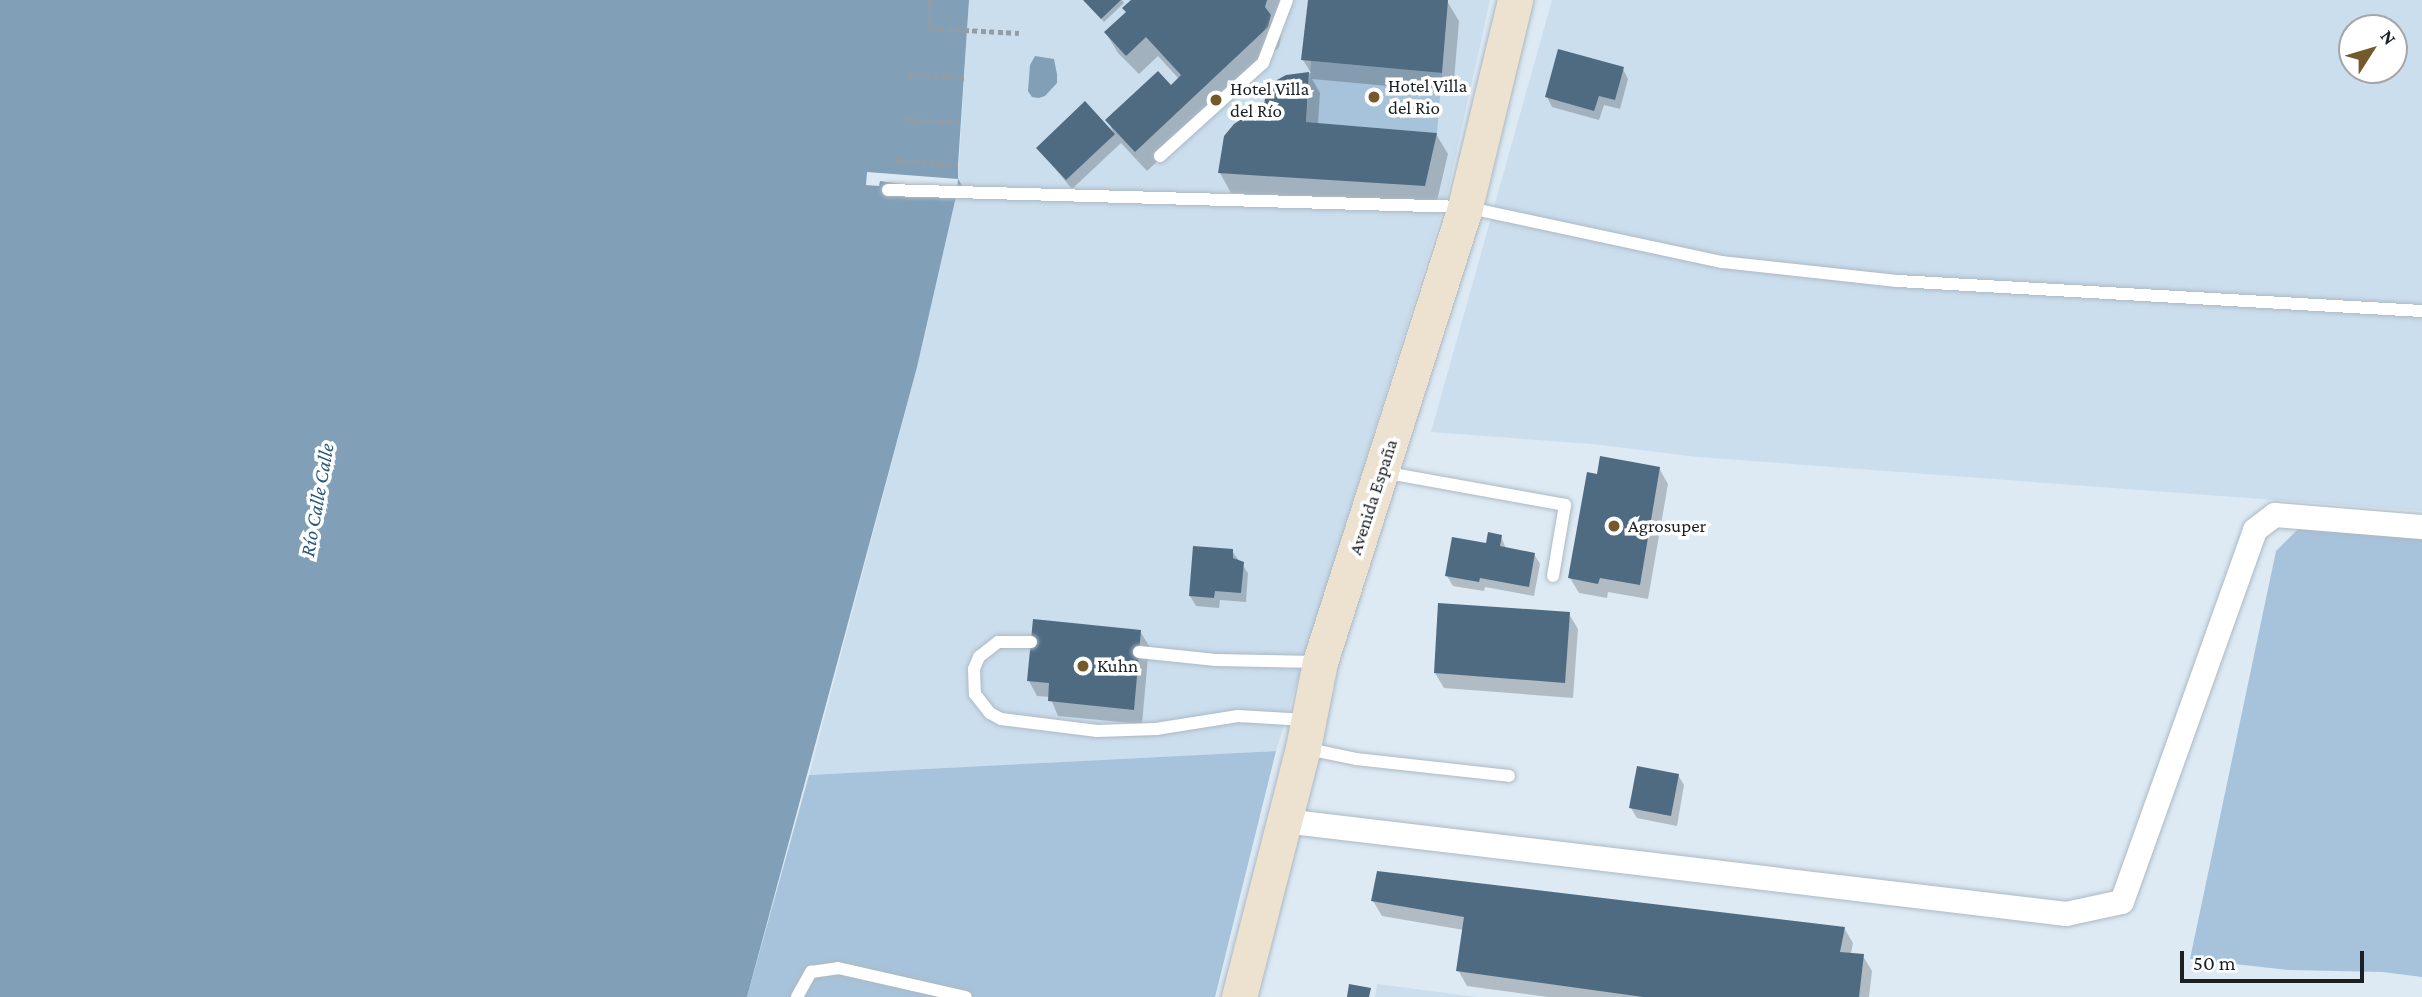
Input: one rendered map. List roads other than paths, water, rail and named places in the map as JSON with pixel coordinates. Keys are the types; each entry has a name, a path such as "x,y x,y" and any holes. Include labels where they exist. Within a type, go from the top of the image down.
{"main road":[{"name":"Avenida España","path":"1239,997 1305,734 1320,662 1465,207 1515,0"}],"street":[{"path":"1283,821 2066,915 2122,902 2255,530 2275,515 2422,527"}],"lane":[{"path":"1160,156 1263,63 1287,0"},
{"path":"888,190 1465,207 1722,262 1871,278 2422,310"},
{"path":"1382,472 1565,505 1553,576"},
{"path":"1031,642 998,642 979,657 974,669 975,694 990,713 1001,719 1097,731 1156,729 1238,716 1305,734 1356,758 1509,776"},
{"path":"1139,652 1216,660 1320,662"},
{"path":"797,997 811,972 838,968 966,997"}],"water":[{"name":"Río Calle Calle","path":"0,0 969,0 958,165 958,179 963,187 957,192 917,367 747,997 0,997"},
{"path":"1035,56 1054,59 1057,74 1057,83 1045,96 1039,98 1032,97 1028,91 1030,65"}],"place":[{"name":"Hotel Villa del Rio","path":"1374,97"},
{"name":"Hotel Villa del Río","path":"1216,100"},
{"name":"Agrosuper","path":"1614,526"},
{"name":"Kuhn","path":"1083,666"}]}
